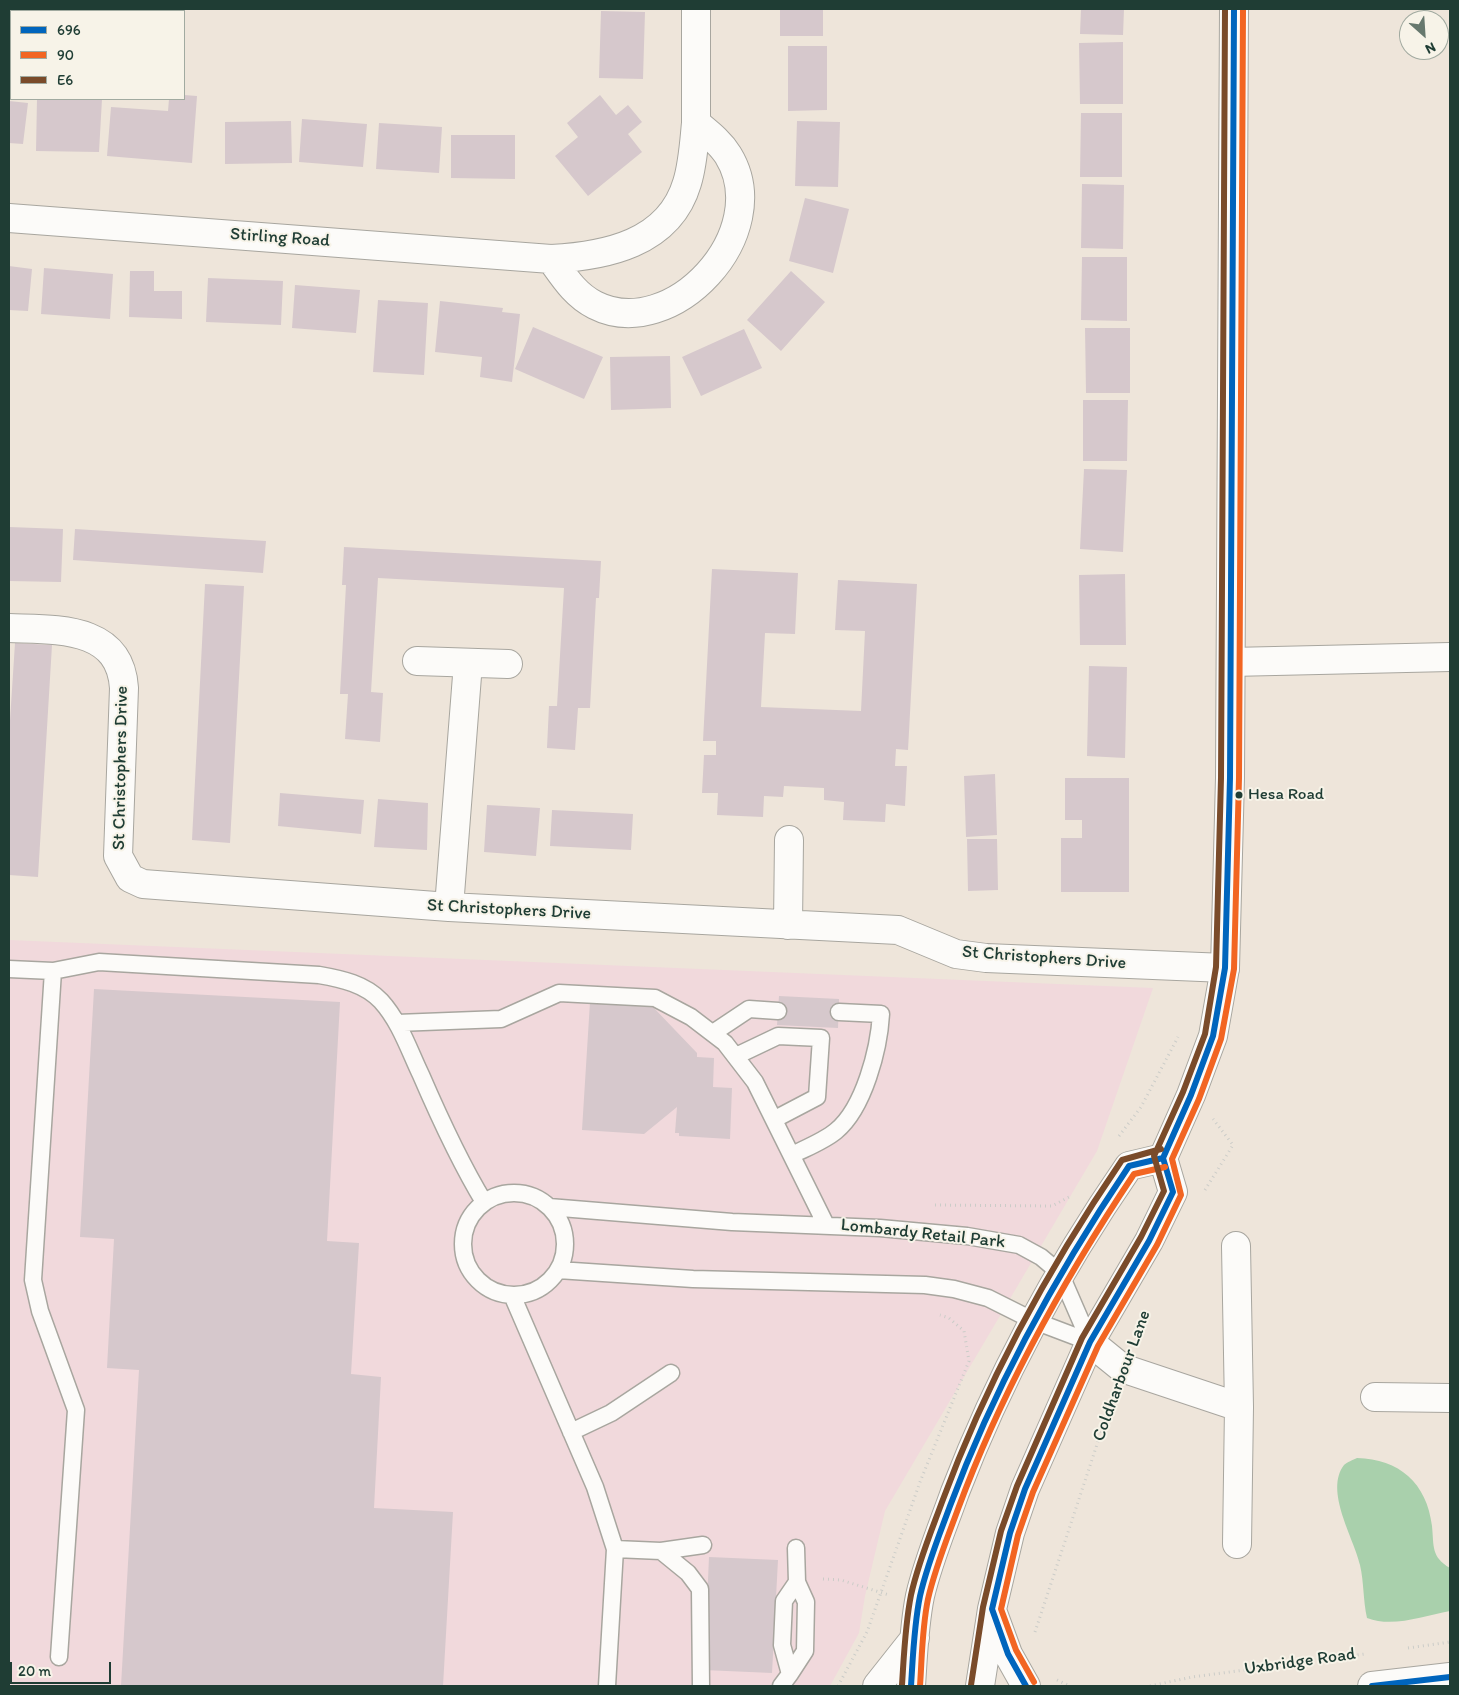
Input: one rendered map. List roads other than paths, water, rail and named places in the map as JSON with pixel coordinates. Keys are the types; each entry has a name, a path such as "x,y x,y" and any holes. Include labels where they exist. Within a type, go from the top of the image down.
{"street":[{"name":"Stirling Road","path":"9,218 551,259 597,255 628,246 654,231 670,215 687,184 696,123 696,9"},
{"path":"911,1686 919,1602 943,1524 968,1459 998,1390 1032,1320 1129,1166 1162,1158 1191,1095 1213,1036 1225,968 1229,874 1234,9"},
{"path":"551,259 580,296 597,306 611,311 634,312 654,308 674,301 703,280 736,233 741,200 740,183 729,155 716,139 696,123"},
{"name":"St Christophers Drive","path":"9,628 73,631 99,642 118,663 123,675 124,688 118,847 121,865 130,878 143,884 159,887 449,907 898,930 956,954 986,958 1225,968"},
{"path":"1231,662 1450,657"},
{"path":"417,661 508,664"},
{"path":"449,907 468,663"},
{"path":"788,924 789,840"},
{"name":"Coldharbour Lane","path":"980,1686 992,1610 1010,1533 1025,1489 1090,1342 1149,1241 1173,1192 1162,1158"},
{"path":"1236,1246 1239,1407 1237,1544"},
{"path":"1090,1342 1122,1368 1239,1407"},
{"path":"1375,1397 1450,1398"},
{"path":"992,1610 1008,1654 1026,1686"},
{"path":"877,1686 915,1638"},
{"name":"Uxbridge Road","path":"1372,1686 1450,1677"}],"lane":[{"path":"9,969 53,971 99,962 319,975 346,980 365,988 381,1000 397,1023 462,1167 484,1202"},
{"path":"53,971 33,1280 40,1311 76,1410 59,1657"},
{"path":"397,1023 501,1019 559,993 655,998 691,1017 725,1043 736,1056 755,1082 775,1119 826,1225"},
{"path":"713,1033 749,1009 778,1011"},
{"path":"792,1155 836,1131 858,1101 874,1061 880,1014 839,1012"},
{"path":"736,1056 778,1036 821,1038 817,1097 775,1119"},
{"path":"518,1193 535,1197 550,1208 560,1221 564,1237 564,1254 558,1270 538,1288 512,1295 496,1292 482,1284 471,1273 464,1258 462,1242 465,1227 473,1213 484,1202 500,1194 518,1193"},
{"name":"Lombardy Retail Park","path":"550,1208 732,1222 826,1225 968,1236 1019,1244 1042,1257 1060,1273 1090,1342"},
{"path":"558,1270 693,1279 925,1285 954,1289 988,1298 1032,1320 1090,1342"},
{"path":"512,1295 595,1488 615,1549 607,1686"},
{"path":"571,1432 610,1413 671,1373"},
{"path":"615,1549 661,1551 703,1545"},
{"path":"786,1680 805,1651 806,1602 797,1580 796,1548"},
{"path":"661,1551 688,1572 700,1589 701,1686"},
{"path":"786,1680 782,1645 784,1601 797,1580"}],"place":[{"name":"Hesa Road","path":"1239,795"}]}
